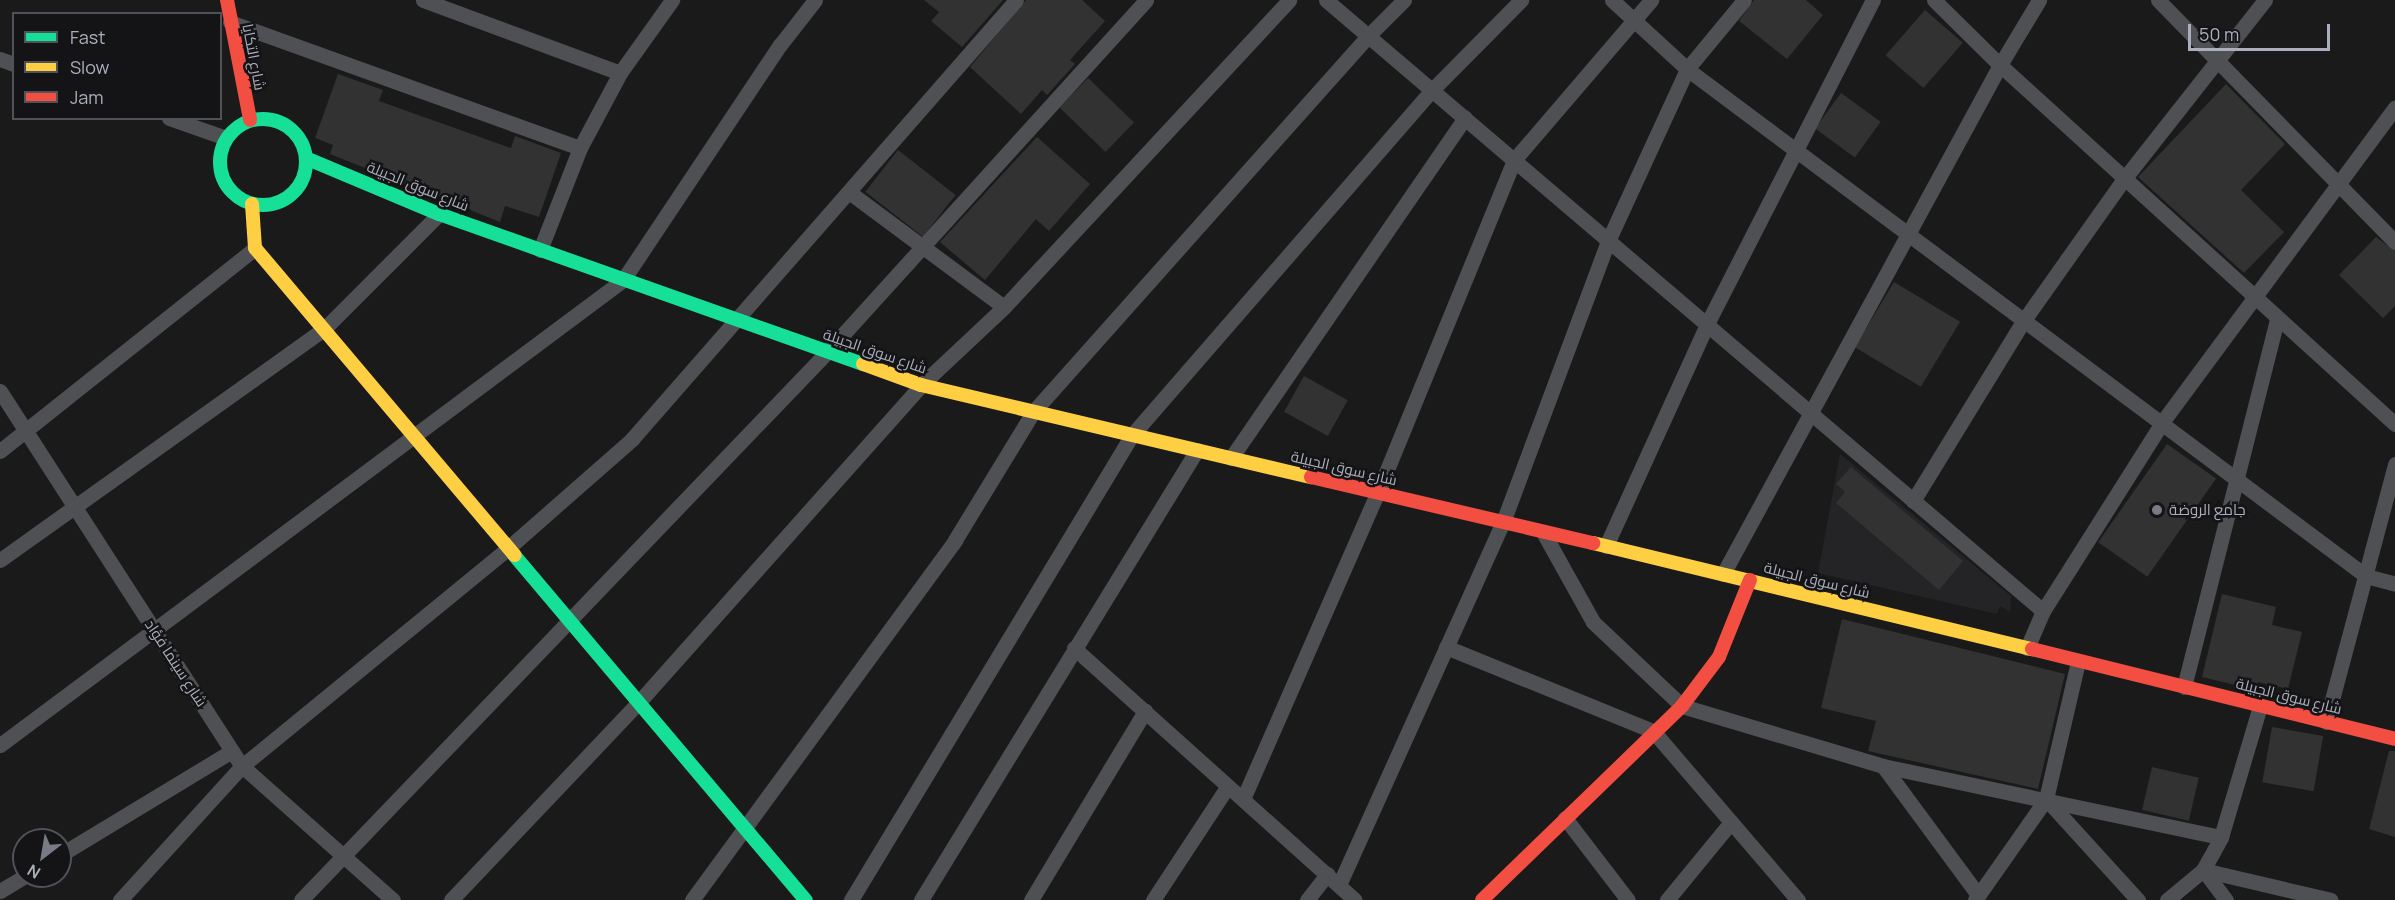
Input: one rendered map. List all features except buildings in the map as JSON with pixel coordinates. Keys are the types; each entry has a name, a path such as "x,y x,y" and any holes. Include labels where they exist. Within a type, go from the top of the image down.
{"street":[{"name":"شارع التكايا","path":"227,0 250,120"},
{"path":"423,0 620,73"},
{"path":"540,250 580,148 620,73 672,0"},
{"path":"0,745 623,280 780,45 815,0"},
{"path":"120,900 242,766 507,549 632,439 1016,0"},
{"path":"301,900 827,352 1146,0"},
{"path":"451,900 638,703 921,385 1004,307 1289,0"},
{"path":"1326,0 1608,241 1708,322 1809,413 2043,611"},
{"path":"692,900 955,540 1033,412 1368,36 1404,0"},
{"path":"851,900 1132,435 1432,90 1521,0"},
{"path":"1612,0 1687,69 2236,475 2366,576 2395,584"},
{"path":"1243,799 1378,493 1514,160 1651,0"},
{"path":"1339,885 1503,522 1608,241 1687,69 1744,0"},
{"path":"1606,546 1708,322 1872,0"},
{"path":"1934,0 2000,65 2395,424"},
{"path":"1723,574 2000,65 2039,0"},
{"path":"2158,0 2338,188 2395,242"},
{"path":"1913,501 2024,320 2124,179 2218,64 2265,0"},
{"path":"230,22 580,148"},
{"path":"2027,648 2043,611 2163,421 2338,188 2395,107"},
{"path":"1231,458 1465,118"},
{"path":"175,120 226,138"},
{"path":"250,120 278,121 291,128 301,140 308,159 303,179 288,197 274,204 252,204 238,197 225,183 220,169 226,138 250,120"},
{"name":"شارع سوق الجبيلة","path":"308,159 439,214 921,385 1750,580 2395,739"},
{"path":"849,192 1004,307"},
{"path":"252,204 255,248 412,438 806,900"},
{"path":"0,560 323,330 439,214"},
{"path":"0,451 255,248"},
{"path":"2184,687 2277,318"},
{"name":"شارع سينما فؤاد","path":"0,391 242,766 393,900"},
{"path":"921,900 1197,450"},
{"path":"2325,722 2395,465"},
{"path":"1543,532 1593,622 1682,706 1883,766 2222,837"},
{"path":"1482,900 1653,731 1682,706 1719,657 1750,580"},
{"path":"1446,647 1653,731 1798,900"},
{"path":"1074,648 1355,900"},
{"path":"1883,766 1976,898 2046,799 2078,661"},
{"path":"2167,900 2203,870 2222,837 2260,706"},
{"path":"1031,900 1145,711"},
{"path":"72,848 232,751"},
{"path":"1153,900 1228,786"},
{"path":"2046,799 2138,900"},
{"path":"1565,818 1628,900"},
{"path":"1667,900 1731,822"},
{"path":"2203,870 2226,900"},
{"path":"2203,870 2331,900"},
{"path":"1307,900 1327,874"}],"shaded area":[{"path":"1840,454 2011,596 2010,612 2000,606 1997,614 1818,573"}],"traffic: fast":[{"path":"263,119 280,122 294,131 303,145 306,162 303,179 294,193 280,202 263,205 246,202 232,193 223,179 220,162 223,145 232,131 246,122 263,119"},
{"path":"308,159 439,214 863,364"},
{"path":"514,555 806,900"}],"traffic: slow":[{"path":"252,204 255,248 514,555"},
{"path":"863,364 921,385 1311,477"},
{"path":"1593,543 2032,649"}],"traffic: jam":[{"path":"227,0 250,120"},
{"path":"1311,477 1593,543"},
{"path":"1482,900 1682,706 1719,657 1750,580"},
{"path":"2032,649 2395,739"}],"place":[{"name":"جامع الروضة","path":"2157,510"}]}
